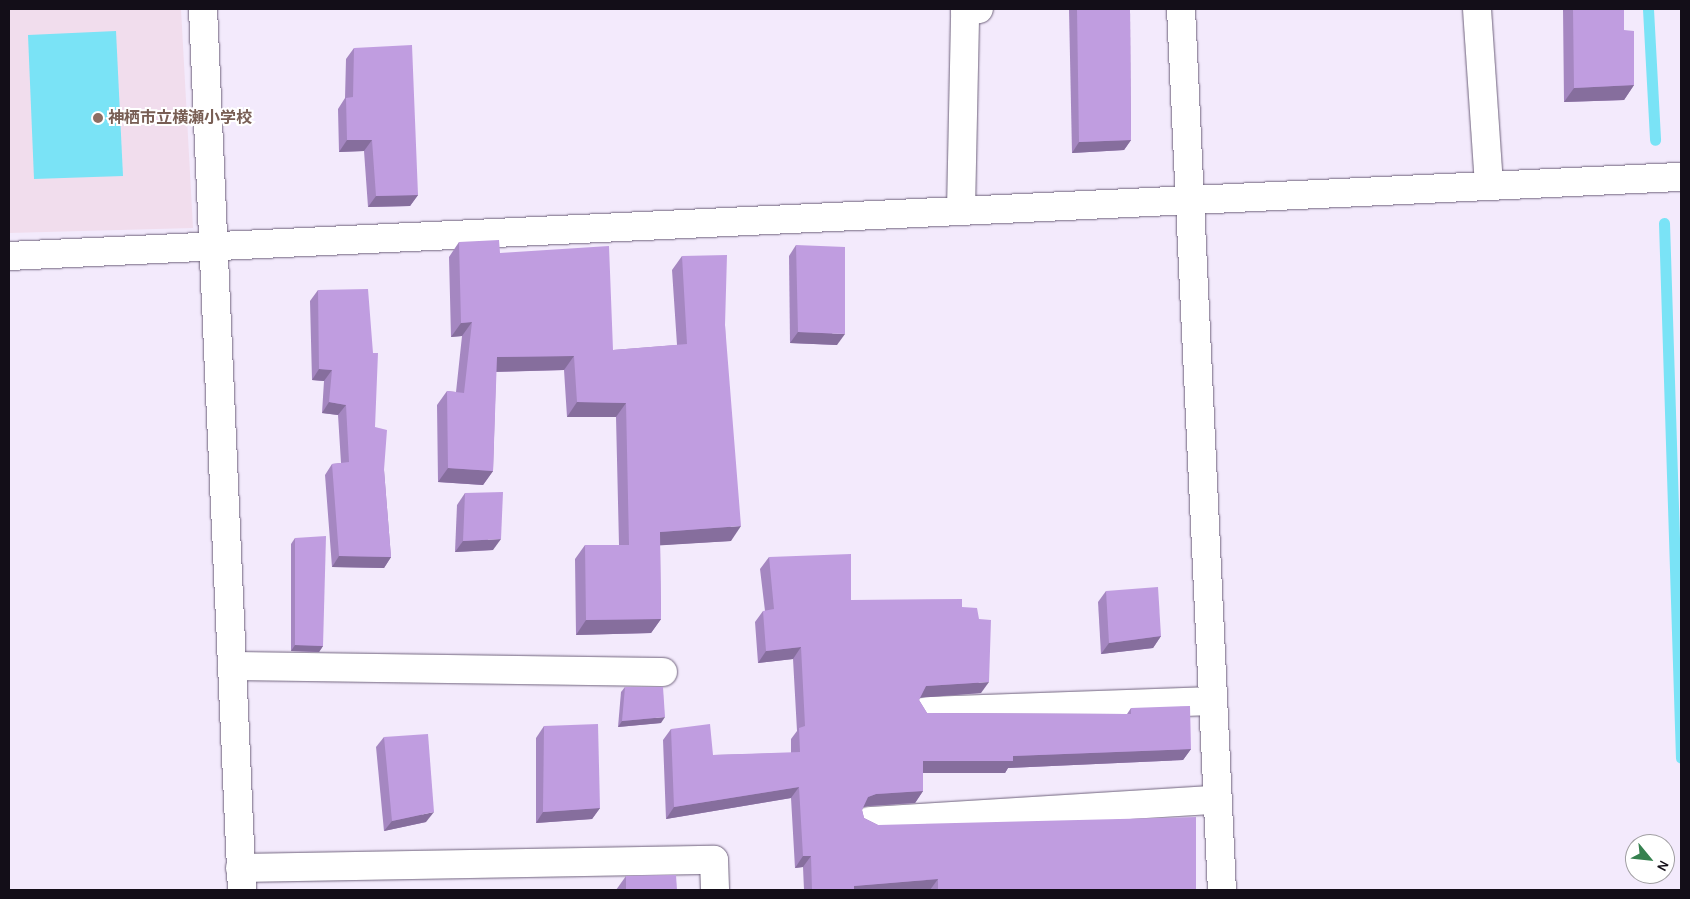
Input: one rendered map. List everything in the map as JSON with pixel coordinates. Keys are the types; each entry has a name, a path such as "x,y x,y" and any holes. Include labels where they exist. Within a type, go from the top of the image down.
{"street":[{"path":"203,9 241,879 714,860 715,890"},
{"path":"961,210 965,11 979,9"},
{"path":"1181,9 1222,890"},
{"path":"1478,9 1489,186"},
{"path":"9,256 1190,198 1681,177"},
{"path":"232,666 662,672"},
{"path":"926,711 1213,701"},
{"path":"869,821 1218,800"}],"shaded area":[{"name":"神栖市立横瀬小学校","path":"9,9 181,9 193,228 9,233"}],"water":[{"path":"116,31 123,176 34,179 28,35"}],"building":[{"path":"1077,9 1130,9 1131,140 1079,142"},
{"path":"1573,9 1624,9 1624,30 1634,31 1634,85 1574,88"},
{"path":"412,45 418,195 376,196 372,140 347,140 346,98 353,97 354,48"},
{"path":"499,240 500,253 609,246 613,350 687,344 682,256 727,255 725,325 741,526 660,532 661,619 586,620 585,545 629,545 626,403 577,402 574,356 497,357 493,471 448,468 447,391 464,393 472,322 461,323 459,242"},
{"path":"796,245 845,247 845,334 798,332"},
{"path":"368,289 373,353 378,353 375,427 387,430 384,470 391,557 339,556 332,464 349,462 346,405 329,402 332,370 319,369 318,290"},
{"path":"503,492 501,539 463,541 465,493"},
{"path":"326,536 323,646 295,645 295,538"},
{"path":"851,554 851,600 962,599 962,607 977,608 979,619 991,620 989,682 926,686 919,700 927,713 1131,714 1131,708 1190,706 1191,749 1013,756 1013,761 923,761 923,791 876,794 868,797 862,810 864,818 878,825 1196,817 1196,890 938,890 938,879 854,886 854,890 812,890 811,856 803,856 799,787 674,807 671,729 710,724 713,755 800,752 799,728 805,726 801,647 766,651 763,611 774,609 769,557"},
{"path":"1158,587 1161,636 1109,643 1106,591"},
{"path":"625,687 663,687 665,717 622,721"},
{"path":"598,724 600,808 543,812 544,726"},
{"path":"428,734 434,812 392,821 384,737"},
{"path":"676,875 677,890 626,890 626,876"}],"waterway":[{"path":"1648,9 1655,140"},
{"path":"1664,223 1681,758"}],"place":[{"name":"神栖市立横瀬小学校","path":"98,118"}]}
